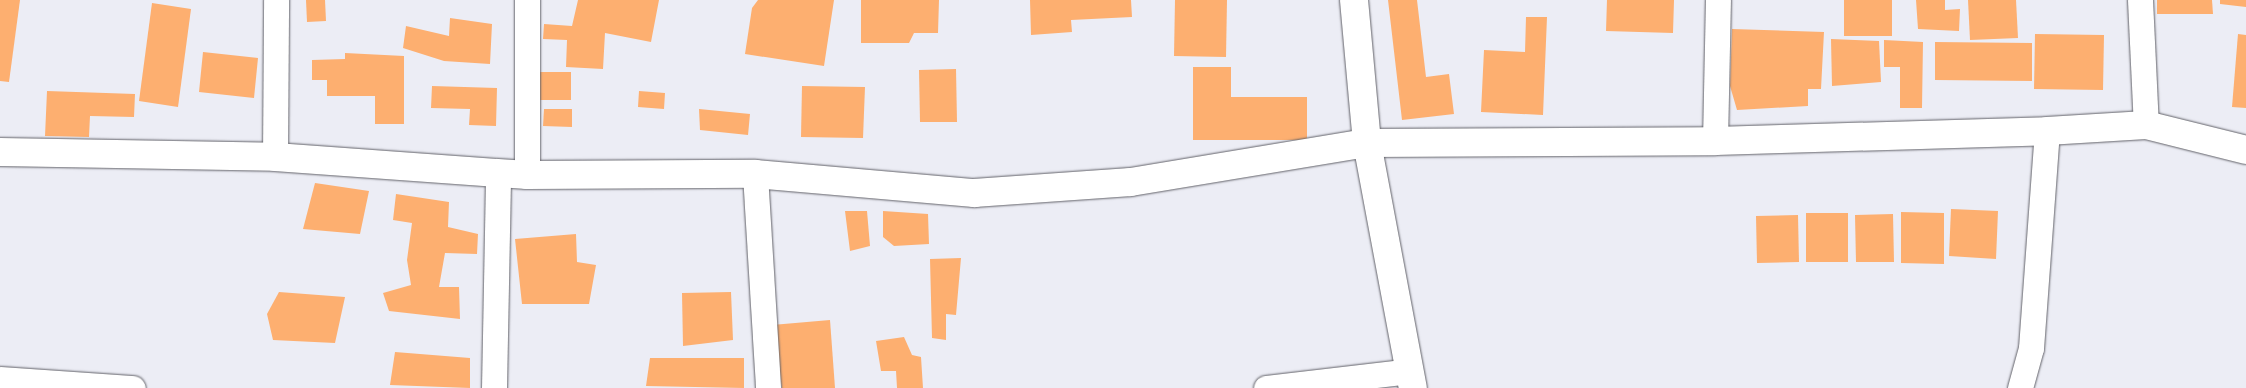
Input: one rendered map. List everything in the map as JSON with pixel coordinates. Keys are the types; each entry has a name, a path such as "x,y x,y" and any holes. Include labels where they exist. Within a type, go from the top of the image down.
{"main road":[{"path":"1354,0 1367,143 1412,380"},
{"path":"0,152 275,157 527,175 755,174 974,193 1131,182 1367,143 1715,141 2047,132 2146,125 2246,150"}],"street":[{"path":"275,157 276,0"},
{"path":"527,0 527,175"},
{"path":"1715,141 1718,0"},
{"path":"2140,0 2146,125"},
{"path":"2020,388 2031,348 2047,132"},
{"path":"494,388 498,174"},
{"path":"755,174 768,388"},
{"path":"0,379 134,388"},
{"path":"1266,388 1412,380"}],"building":[{"path":"0,0 20,0 9,82 0,81"},
{"path":"306,0 325,0 326,21 307,22"},
{"path":"578,0 659,0 651,42 605,33 603,69 566,67 567,40 543,39 544,24 572,26"},
{"path":"758,0 834,0 824,66 745,54 752,8"},
{"path":"861,0 939,0 938,33 914,33 909,43 861,43"},
{"path":"1030,0 1131,0 1132,17 1071,20 1072,32 1031,35"},
{"path":"1175,0 1227,0 1226,57 1174,56"},
{"path":"1388,0 1417,0 1426,77 1449,74 1454,114 1402,120"},
{"path":"1607,0 1674,0 1673,33 1606,31"},
{"path":"1844,0 1892,0 1892,36 1844,36"},
{"path":"1916,0 1945,0 1945,10 1960,9 1959,31 1918,29"},
{"path":"1968,0 2016,0 2018,38 1970,40"},
{"path":"2157,0 2212,0 2213,14 2157,14"},
{"path":"2220,0 2246,0 2246,7 2220,4"},
{"path":"152,3 191,9 178,107 139,101"},
{"path":"1526,17 1547,17 1543,115 1481,112 1484,50 1525,52"},
{"path":"450,18 492,24 490,64 444,61 403,48 406,26 449,36"},
{"path":"1732,29 1824,32 1821,89 1808,89 1808,106 1737,110 1730,86"},
{"path":"2035,34 2104,35 2103,90 2034,89"},
{"path":"2238,34 2246,35 2246,108 2232,107"},
{"path":"1831,39 1879,41 1881,82 1832,86"},
{"path":"1884,40 1923,42 1922,108 1900,108 1900,67 1884,67"},
{"path":"1935,42 2032,43 2032,81 1935,80"},
{"path":"203,52 258,58 254,98 199,92"},
{"path":"345,53 404,56 404,124 375,124 375,96 327,96 327,80 312,80 312,60 345,59"},
{"path":"1193,67 1231,67 1231,97 1307,97 1307,140 1193,140"},
{"path":"956,69 957,122 920,122 919,70"},
{"path":"532,72 571,72 571,100 532,100"},
{"path":"432,86 497,88 496,126 469,125 470,109 431,108"},
{"path":"802,86 865,87 863,138 801,137"},
{"path":"47,91 135,94 134,117 90,116 89,137 45,136"},
{"path":"639,91 665,93 664,109 638,107"},
{"path":"544,109 572,109 572,127 543,126"},
{"path":"699,109 750,114 748,135 700,130"},
{"path":"315,183 369,191 360,234 303,229"},
{"path":"396,194 449,202 448,227 478,234 477,254 445,253 439,287 459,287 460,319 389,311 383,293 411,285 407,260 412,223 393,220"},
{"path":"1951,209 1998,211 1996,259 1949,256"},
{"path":"845,211 867,211 870,246 850,251"},
{"path":"883,211 928,214 929,244 894,246 883,237"},
{"path":"1901,212 1944,213 1944,264 1901,263"},
{"path":"1806,213 1848,213 1848,262 1806,262"},
{"path":"1893,214 1894,262 1856,262 1855,215"},
{"path":"1798,215 1799,262 1757,263 1756,216"},
{"path":"576,234 577,262 596,265 589,304 522,304 515,239"},
{"path":"961,258 956,315 946,314 946,340 932,338 930,259"},
{"path":"279,292 345,297 335,343 273,340 267,314"},
{"path":"731,292 733,340 683,346 682,293"},
{"path":"830,320 835,388 782,388 772,325"},
{"path":"904,337 912,355 921,357 923,388 897,388 896,371 881,371 876,341"},
{"path":"395,352 470,358 470,388 390,385"},
{"path":"650,358 744,358 744,388 646,386"}]}
